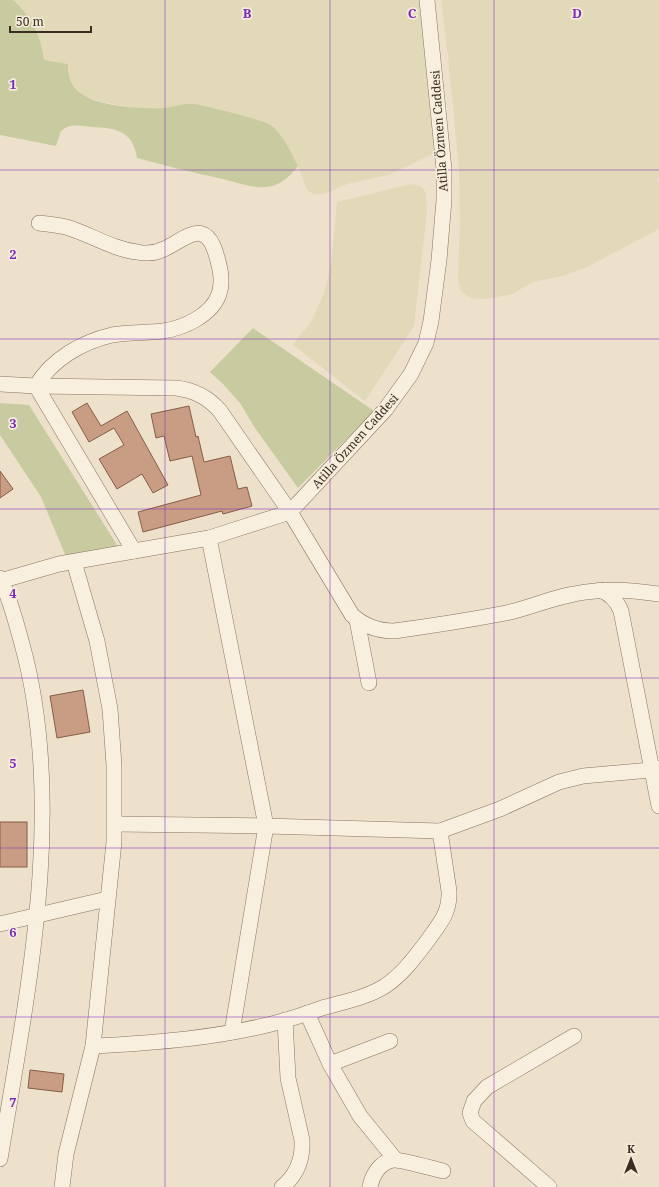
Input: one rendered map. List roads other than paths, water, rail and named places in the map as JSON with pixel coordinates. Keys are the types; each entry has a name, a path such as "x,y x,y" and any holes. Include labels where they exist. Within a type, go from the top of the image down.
{"street":[{"name":"Atilla Özmen Caddesi","path":"1,580 59,564 209,538 290,512 385,410 394,398 417,364 429,332 439,260 444,184 443,154 427,0"},
{"path":"36,386 47,370 54,364 71,352 91,342 113,335 172,329 194,320 213,306 219,296 221,284 221,274 215,250 208,237 202,233 195,234 164,249 144,253 130,251 106,244 65,227 39,223"},
{"path":"0,384 176,388 185,389 203,396 220,411 290,512 352,615 357,620 378,630 394,631 506,613 573,594 600,590 625,590 659,594"},
{"path":"36,386 134,551"},
{"path":"209,538 266,826 232,1032"},
{"path":"62,1187 66,1154 93,1046 115,824 113,737 107,692 90,614 74,562"},
{"path":"0,1159 23,1021 36,915 42,819 39,733 33,692 26,658 15,619 1,580"},
{"path":"600,590 611,596 619,605 621,611 655,769 659,806"},
{"path":"357,620 369,683"},
{"path":"115,824 266,826 440,831 500,809 559,782 583,776 655,769"},
{"path":"93,1046 154,1042 232,1032 285,1020 366,995 385,986 403,971 412,961 446,914 449,899 440,831"},
{"path":"0,924 108,899"},
{"path":"307,1013 330,1064 360,1116 394,1160"},
{"path":"282,1187 296,1172 301,1158 302,1149 302,1140 288,1078 285,1020"},
{"path":"549,1187 473,1121 470,1113 474,1101 487,1087 574,1036"},
{"path":"330,1064 390,1040"},
{"path":"370,1187 373,1176 377,1170 388,1162 394,1160 443,1171"}]}
